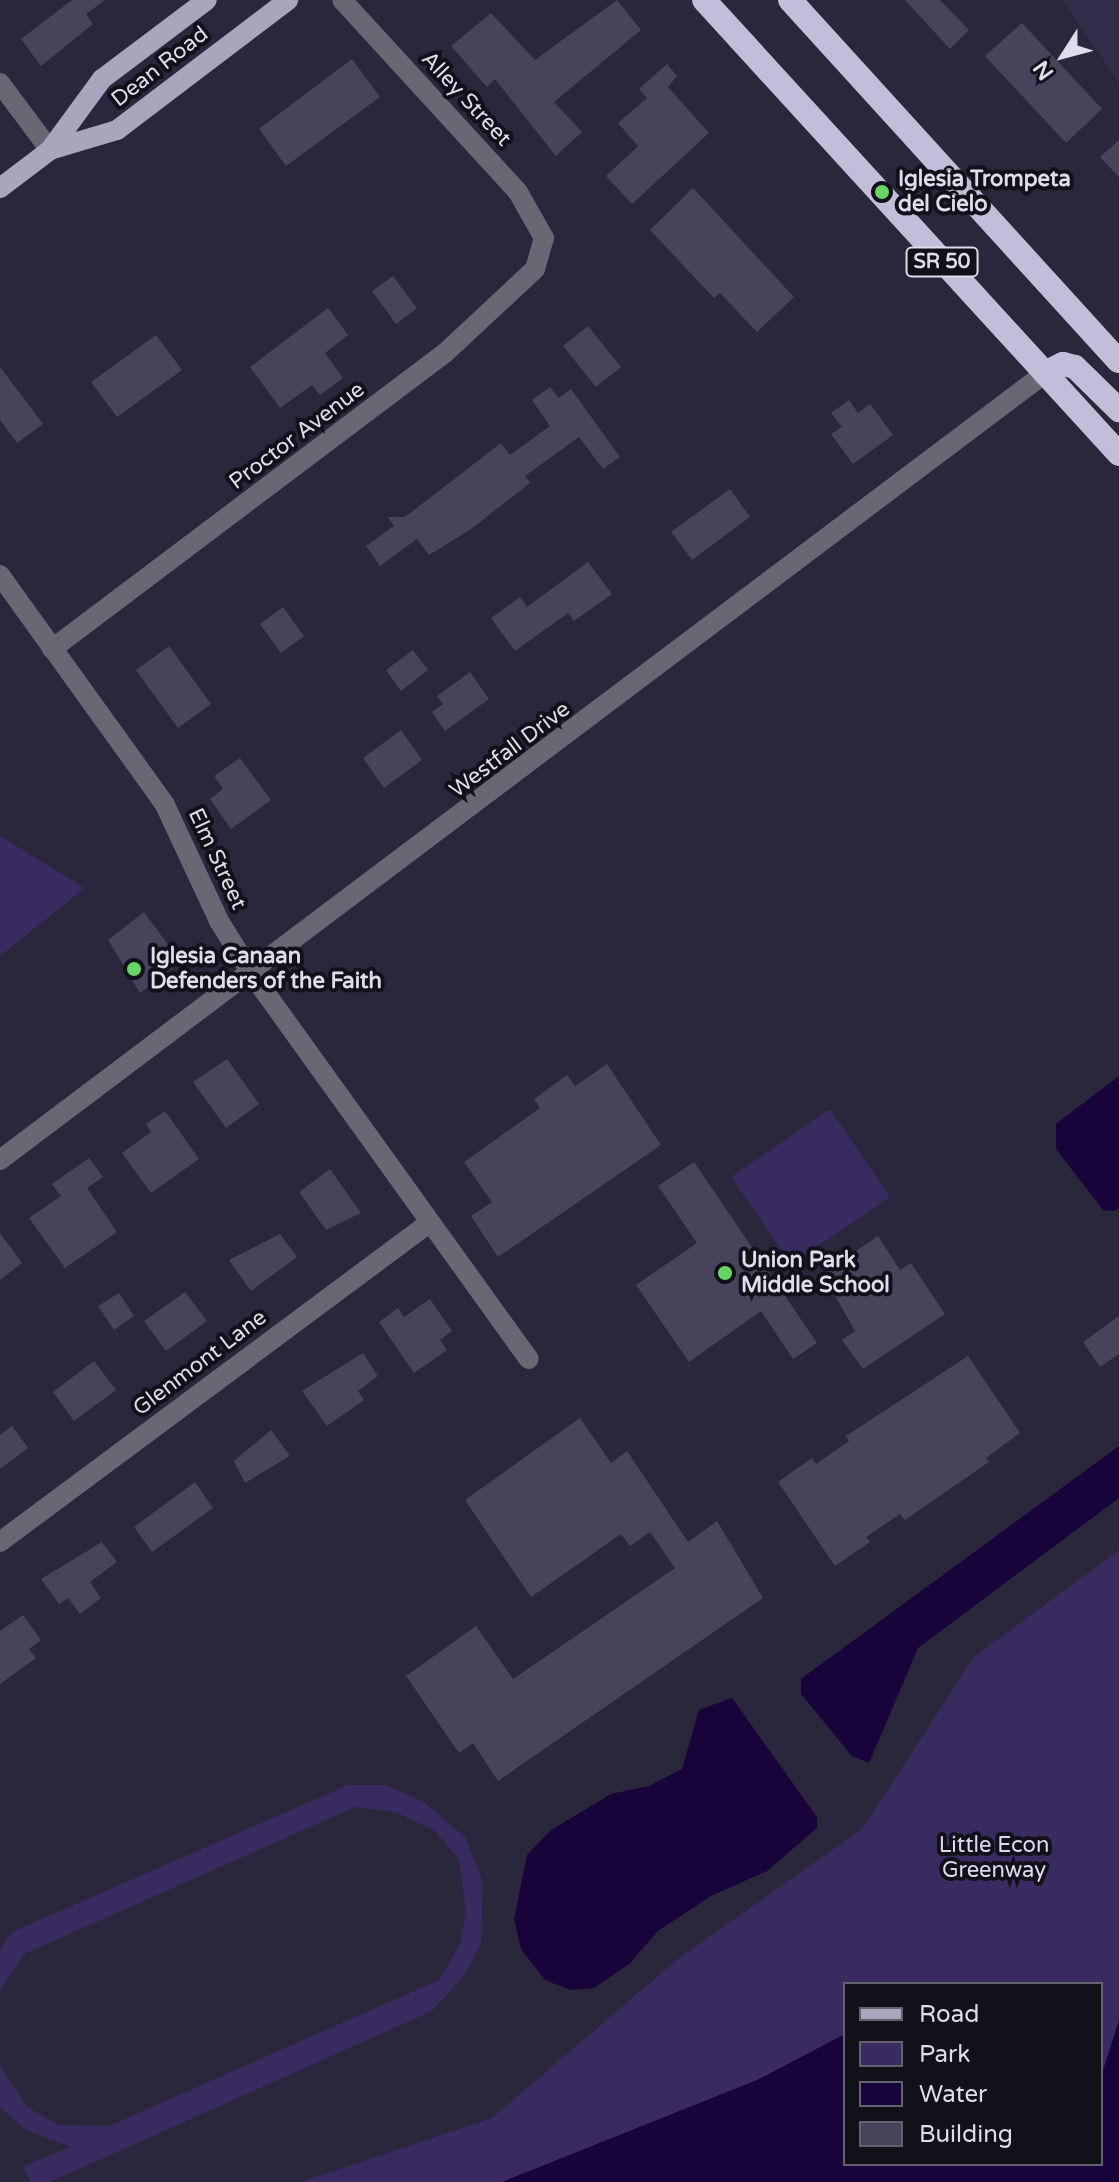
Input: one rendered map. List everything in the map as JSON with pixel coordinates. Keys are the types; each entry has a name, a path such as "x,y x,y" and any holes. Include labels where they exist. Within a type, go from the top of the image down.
{"highway":[{"name":"SR 50","path":"704,0 1119,454"},
{"name":"SR 50","path":"790,0 1118,357"},
{"path":"1045,373 1063,364 1075,367 1119,410"}],"main road":[{"name":"Dean Road","path":"0,188 50,150 102,79 207,0"},
{"name":"Dean Road","path":"50,150 117,130 288,0"}],"street":[{"name":"Alley Street","path":"342,0 518,192 544,238"},
{"path":"0,83 50,150"},
{"name":"Proctor Avenue","path":"52,649 445,353 512,296 535,269 544,238"},
{"name":"Westfall Drive","path":"0,1160 252,974 1045,373"},
{"name":"Elm Street","path":"0,575 165,805 219,921 252,974 529,1359"},
{"name":"Glenmont Lane","path":"0,1542 429,1223"}],"shaded area":[{"path":"1062,0 1119,0 1119,83"}],"green space":[{"path":"0,836 85,888 0,956"},
{"path":"830,1109 890,1197 791,1264 731,1177"},
{"name":"Little Econ Greenway","path":"1119,1550 1119,2182 301,2182 492,2118 679,1958 862,1829 974,1657"},
{"path":"348,1785 386,1785 424,1802 466,1838 483,1883 481,1943 468,1971 432,2011 50,2182 31,2182 22,2167 70,2147 26,2130 0,2107 0,2066 27,2107 59,2125 109,2126 439,1980 460,1944 466,1911 459,1859 434,1830 395,1812 355,1807 24,1954 0,1990 0,1949 12,1932"}],"water":[{"path":"1119,1076 1119,1208 1114,1211 1103,1210 1056,1149 1056,1124"},
{"path":"1119,1446 1119,1498 918,1648 869,1763 852,1756 801,1694 801,1679"},
{"path":"732,1698 817,1817 817,1828 767,1871 711,1896 658,1931 629,1964 594,1988 571,1990 545,1980 521,1949 514,1919 527,1855 551,1830 611,1794 649,1786 682,1769 699,1710"},
{"path":"1119,2020 1119,2182 502,2182 757,2080 843,2035 843,2166 1103,2166 1103,2071"}],"building":[{"path":"72,0 105,0 86,14 93,24 41,66 21,39"},
{"path":"617,0 641,30 554,102 582,132 556,156 495,79 487,87 451,46 491,13 535,60"},
{"path":"905,0 940,0 969,30 950,49"},
{"path":"1022,23 1102,109 1066,143 985,56"},
{"path":"352,59 380,97 286,166 259,129"},
{"path":"667,64 677,76 668,87 709,133 632,204 606,176 638,146 618,123 647,98 639,89"},
{"path":"1119,140 1119,177 1100,157"},
{"path":"693,188 794,297 757,332 720,293 714,298 650,230"},
{"path":"393,276 417,308 396,324 372,291"},
{"path":"328,308 348,335 325,353 343,378 320,395 312,385 280,408 250,367"},
{"path":"588,326 621,367 596,387 563,346"},
{"path":"156,335 182,370 117,417 91,382"},
{"path":"0,367 43,424 17,443 0,420"},
{"path":"550,387 559,398 571,389 620,457 603,469 579,437 525,476 530,483 471,529 429,555 417,539 380,566 366,546 394,526 388,517 405,517 501,443 510,455 550,426 532,400"},
{"path":"849,400 858,413 870,404 893,435 853,464 831,434 842,427 831,413"},
{"path":"730,489 750,517 692,560 671,532"},
{"path":"588,562 612,594 574,621 568,613 515,651 491,618 520,597 527,607"},
{"path":"283,607 304,636 281,653 260,624"},
{"path":"169,646 211,704 178,728 136,670"},
{"path":"413,650 428,670 401,691 386,670"},
{"path":"470,672 489,699 445,731 432,712 443,704 437,696"},
{"path":"401,730 422,760 384,788 363,758"},
{"path":"240,758 271,800 231,829 210,799 223,789 214,776"},
{"path":"144,912 181,962 140,993 108,940"},
{"path":"227,1059 259,1104 226,1128 193,1082"},
{"path":"607,1064 661,1145 498,1257 471,1216 492,1202 464,1162 540,1108 534,1099 567,1075 575,1086"},
{"path":"165,1111 199,1159 151,1193 122,1153 151,1132 146,1124"},
{"path":"89,1158 103,1177 87,1188 117,1232 65,1268 29,1218 61,1196 52,1184"},
{"path":"694,1162 817,1343 793,1359 761,1311 689,1362 636,1285 697,1243 658,1186"},
{"path":"330,1169 361,1213 326,1230 299,1192"},
{"path":"0,1233 22,1263 0,1280"},
{"path":"280,1234 297,1257 251,1291 229,1260"},
{"path":"878,1236 900,1270 911,1263 945,1314 863,1369 842,1340 855,1331 823,1274"},
{"path":"185,1292 207,1321 166,1351 144,1321"},
{"path":"119,1293 134,1316 114,1330 98,1306"},
{"path":"430,1299 452,1331 440,1340 447,1350 414,1373 379,1322 398,1308 404,1317"},
{"path":"1119,1316 1119,1354 1100,1367 1083,1342"},
{"path":"363,1353 378,1376 358,1391 364,1400 327,1426 302,1391"},
{"path":"968,1356 1020,1433 986,1458 989,1462 905,1520 900,1514 866,1537 870,1542 835,1566 778,1482 812,1458 816,1464 849,1441 846,1436"},
{"path":"94,1361 116,1390 74,1421 53,1392"},
{"path":"580,1418 611,1463 627,1451 688,1542 717,1521 763,1598 498,1781 473,1743 459,1753 406,1676 476,1626 513,1679 675,1568 650,1532 630,1546 621,1534 531,1597 465,1500"},
{"path":"12,1426 28,1448 0,1469 0,1435"},
{"path":"271,1430 290,1456 245,1483 234,1461"},
{"path":"195,1482 213,1508 152,1552 134,1527"},
{"path":"102,1542 117,1562 90,1582 101,1598 80,1614 68,1598 59,1604 41,1579"},
{"path":"23,1615 41,1640 29,1649 36,1658 0,1684 0,1631"}],"place":[{"name":"Iglesia Trompeta del Cielo","path":"882,192"},
{"name":"Iglesia Canaan Defenders of the Faith","path":"134,969"},
{"name":"Union Park Middle School","path":"725,1273"}]}
